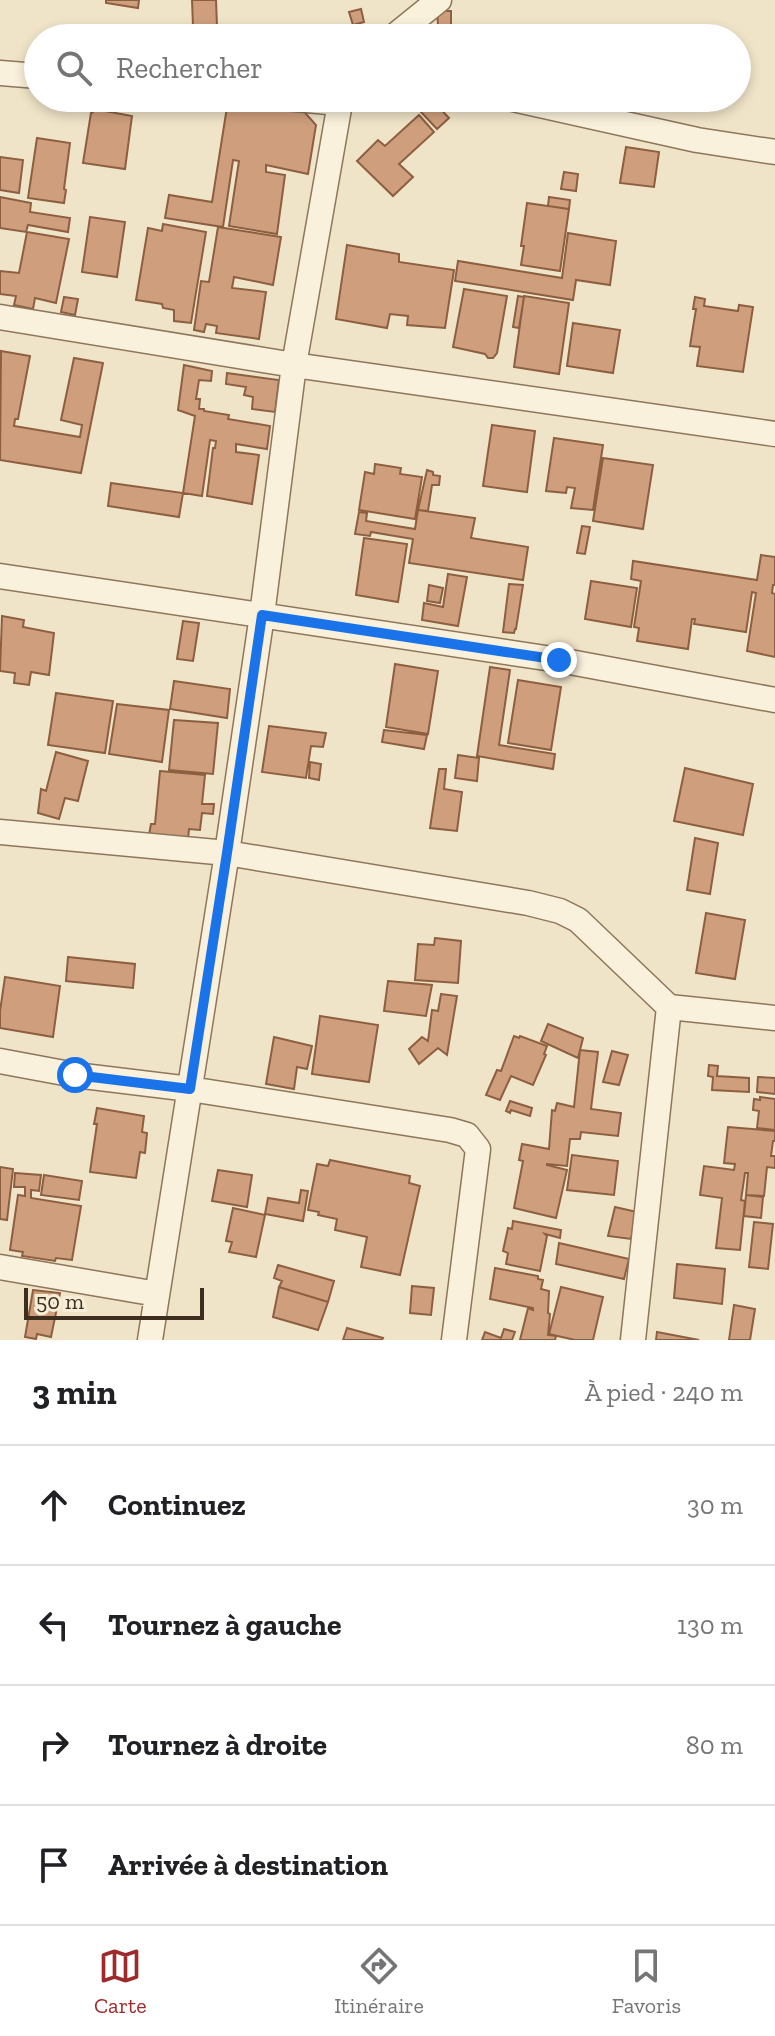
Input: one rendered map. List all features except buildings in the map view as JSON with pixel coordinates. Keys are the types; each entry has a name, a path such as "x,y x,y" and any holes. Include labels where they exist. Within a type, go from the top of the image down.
{"street":[{"path":"409,24 439,0"},
{"path":"0,73 24,75"},
{"path":"150,1340 227,853 294,365 339,112"},
{"path":"571,112 697,140 775,152"},
{"path":"0,317 294,365 775,434"},
{"path":"0,576 559,660 775,700"},
{"path":"0,832 227,853 528,903 560,911 578,920 669,1007 775,1018"},
{"path":"633,1340 669,1007"},
{"path":"0,1061 467,1135 478,1149 454,1340"},
{"path":"0,1267 157,1294"}],"route":[{"path":"75,1075 190,1089 262,615 559,660"}]}
